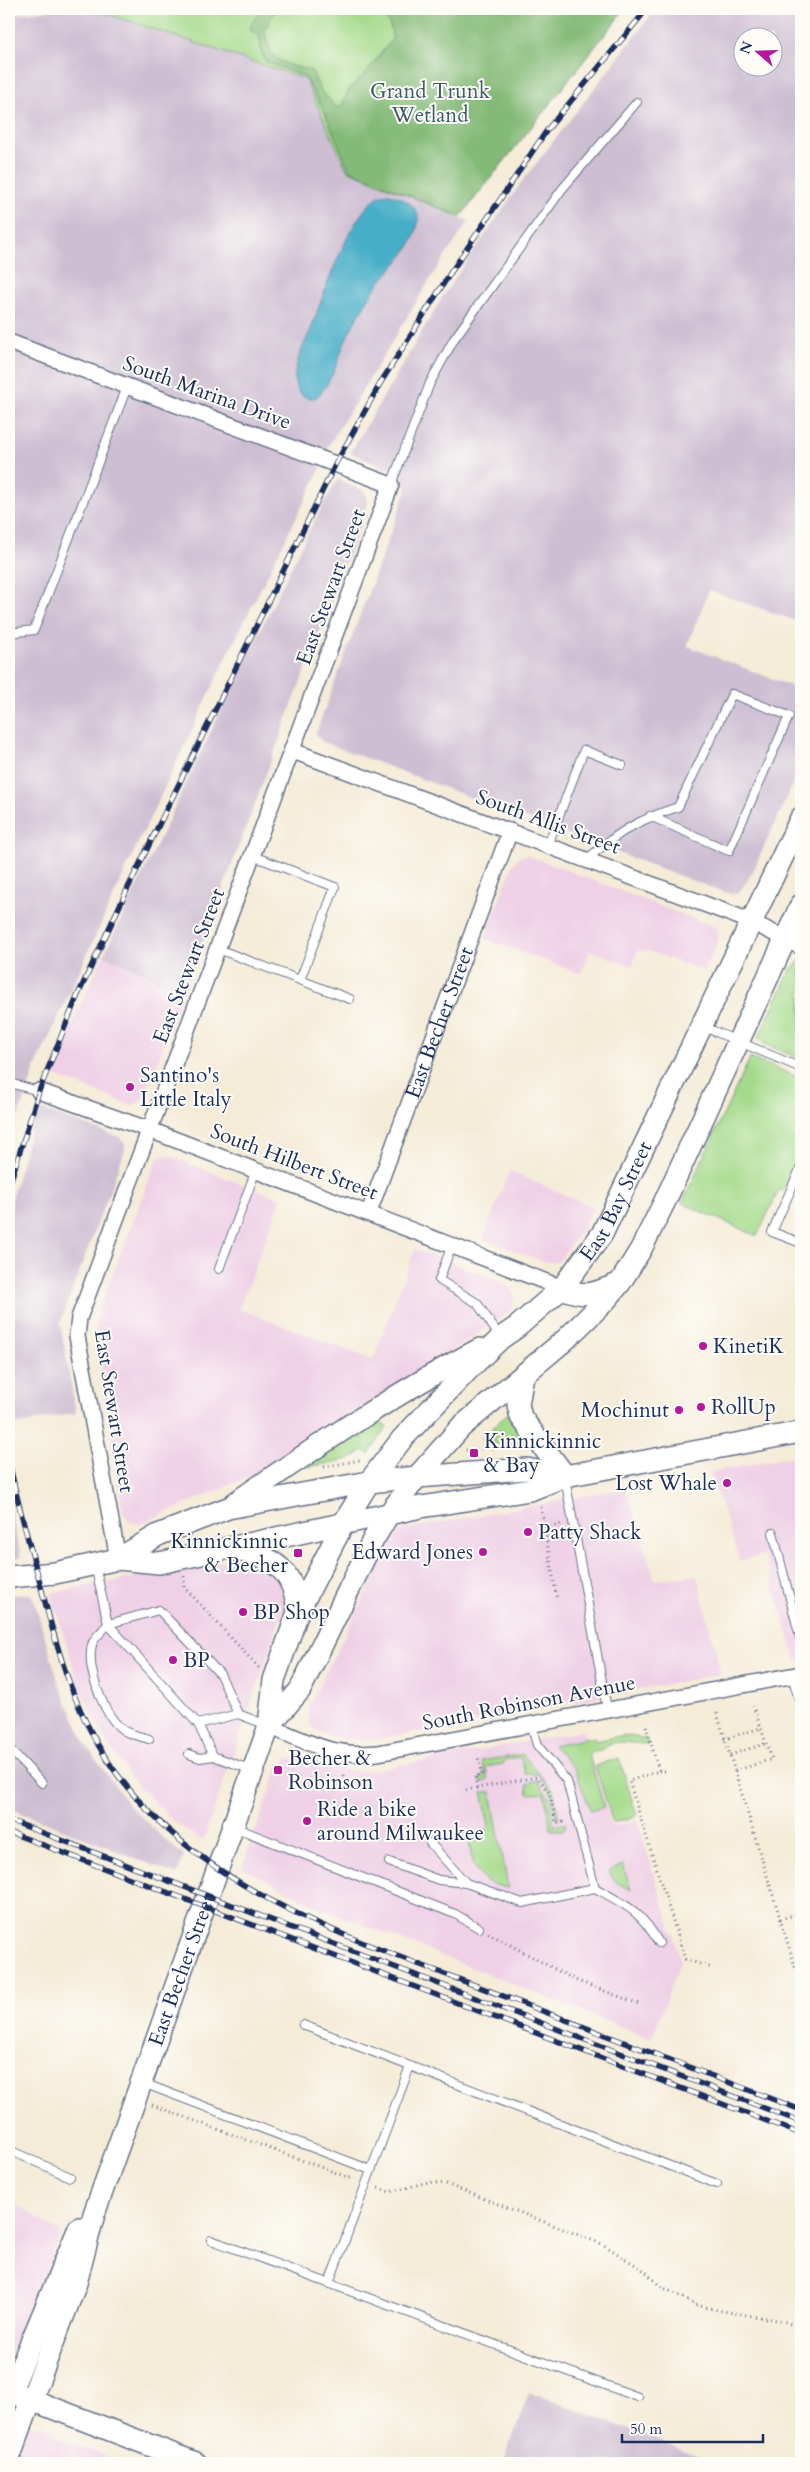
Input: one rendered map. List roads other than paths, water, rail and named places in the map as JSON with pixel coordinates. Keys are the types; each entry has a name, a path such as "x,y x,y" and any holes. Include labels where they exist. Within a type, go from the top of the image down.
{"main road":[{"name":"East Bay Street","path":"343,1524 369,1482 402,1439 501,1338 562,1288 602,1234 635,1168 750,921 800,825"},
{"name":"East Bay Street","path":"388,1515 416,1477 461,1427 588,1320 620,1283 641,1249 661,1210 738,1042 793,943 801,905"},
{"path":"562,1288 578,1294 594,1294 620,1283"},
{"path":"228,1508 286,1467 444,1368 501,1338"},
{"path":"523,1374 518,1405 521,1417 565,1476"},
{"path":"9,1577 55,1573 118,1559 159,1563 421,1507 530,1490 565,1476 801,1432"},
{"path":"118,1559 158,1535 228,1508 369,1482 416,1477 528,1469 565,1476"},
{"name":"East Becher Street","path":"269,1726 300,1690 367,1552 388,1515"},
{"name":"East Becher Street","path":"9,2458 76,2283 94,2214 232,1826 254,1770 269,1726 274,1680 298,1612 343,1524"},
{"path":"228,1549 251,1552 276,1564 284,1571 296,1590 298,1612"},
{"name":"East Becher Street","path":"9,2393 79,2229 94,2214"},
{"path":"9,2393 30,2399 196,2463"}],"street":[{"name":"South Marina Drive","path":"9,342 391,485"},
{"name":"East Stewart Street","path":"118,1559 77,1336 80,1318 293,752 391,485"},
{"name":"South Allis Street","path":"293,752 750,921 793,943"},
{"name":"East Becher Street","path":"369,1212 510,831"},
{"name":"South Hilbert Street","path":"39,1091 150,1130 369,1212 562,1288"},
{"name":"South Robinson Avenue","path":"269,1726 324,1749 358,1755 386,1752 607,1709 797,1675"}],"lane":[{"path":"391,485 430,383 454,339 563,188 637,102"},
{"path":"9,633 34,630 127,387"},
{"path":"586,860 620,832 650,816 678,807 732,694 789,716 729,851 650,816"},
{"path":"548,845 584,750 622,765"},
{"path":"253,856 335,887 300,980"},
{"path":"218,949 350,999"},
{"path":"700,1026 801,1068"},
{"name":"South Hilbert Street","path":"9,1083 39,1091"},
{"path":"801,1167 772,1232 801,1243"},
{"path":"219,1269 256,1170"},
{"path":"452,1245 439,1280 477,1302 501,1338"},
{"path":"565,1476 607,1709"},
{"path":"773,1532 801,1641"},
{"path":"94,1564 108,1624 198,1724 213,1756"},
{"path":"149,1739 124,1731 113,1720 95,1684 91,1665 92,1644 108,1624 159,1610 220,1674 238,1714"},
{"path":"797,1675 801,1706"},
{"path":"198,1724 238,1714 269,1726"},
{"path":"531,1724 537,1745 567,1781 595,1888"},
{"path":"9,1748 42,1783"},
{"path":"189,1754 200,1758 213,1756 254,1770"},
{"path":"232,1826 455,1914 479,1928"},
{"path":"430,1843 466,1883"},
{"path":"389,1862 439,1880 466,1883 522,1903 595,1888 632,1908 647,1922 659,1943"},
{"path":"303,2025 717,2184"},
{"path":"329,2283 410,2066"},
{"path":"138,2090 371,2170"},
{"path":"9,2150 70,2177"},
{"path":"211,2240 638,2397"}],"water":[{"path":"390,194 405,200 413,206 418,215 416,232 412,242 377,286 362,309 324,389 316,397 306,397 299,392 295,383 296,367 331,274 358,219 380,195"}],"railway":[{"path":"9,1186 39,1091 77,997 127,890 336,463 381,382 451,272 547,130 647,9"},
{"path":"9,1461 53,1631 79,1708 104,1755 120,1778 158,1820 200,1856 247,1887 296,1913 348,1937 801,2110"},
{"path":"9,1820 801,2122"},
{"path":"9,1832 801,2134"}],"place":[{"name":"Santino's Little Italy","path":"130,1087"},
{"name":"KinetiK","path":"703,1346"},
{"name":"RollUp","path":"701,1407"},
{"name":"Mochinut","path":"679,1410"},
{"name":"Kinnickinnic & Bay","path":"474,1453"},
{"name":"Lost Whale","path":"727,1483"},
{"name":"Patty Shack","path":"528,1532"},
{"name":"Edward Jones","path":"483,1552"},
{"name":"Kinnickinnic & Becher","path":"298,1553"},
{"name":"BP Shop","path":"243,1612"},
{"name":"BP","path":"173,1660"},
{"name":"Becher & Robinson","path":"278,1770"},
{"name":"Ride a bike around Milwaukee","path":"307,1821"}],"park label":[{"name":"Grand Trunk Wetland","path":"430,103"}]}
